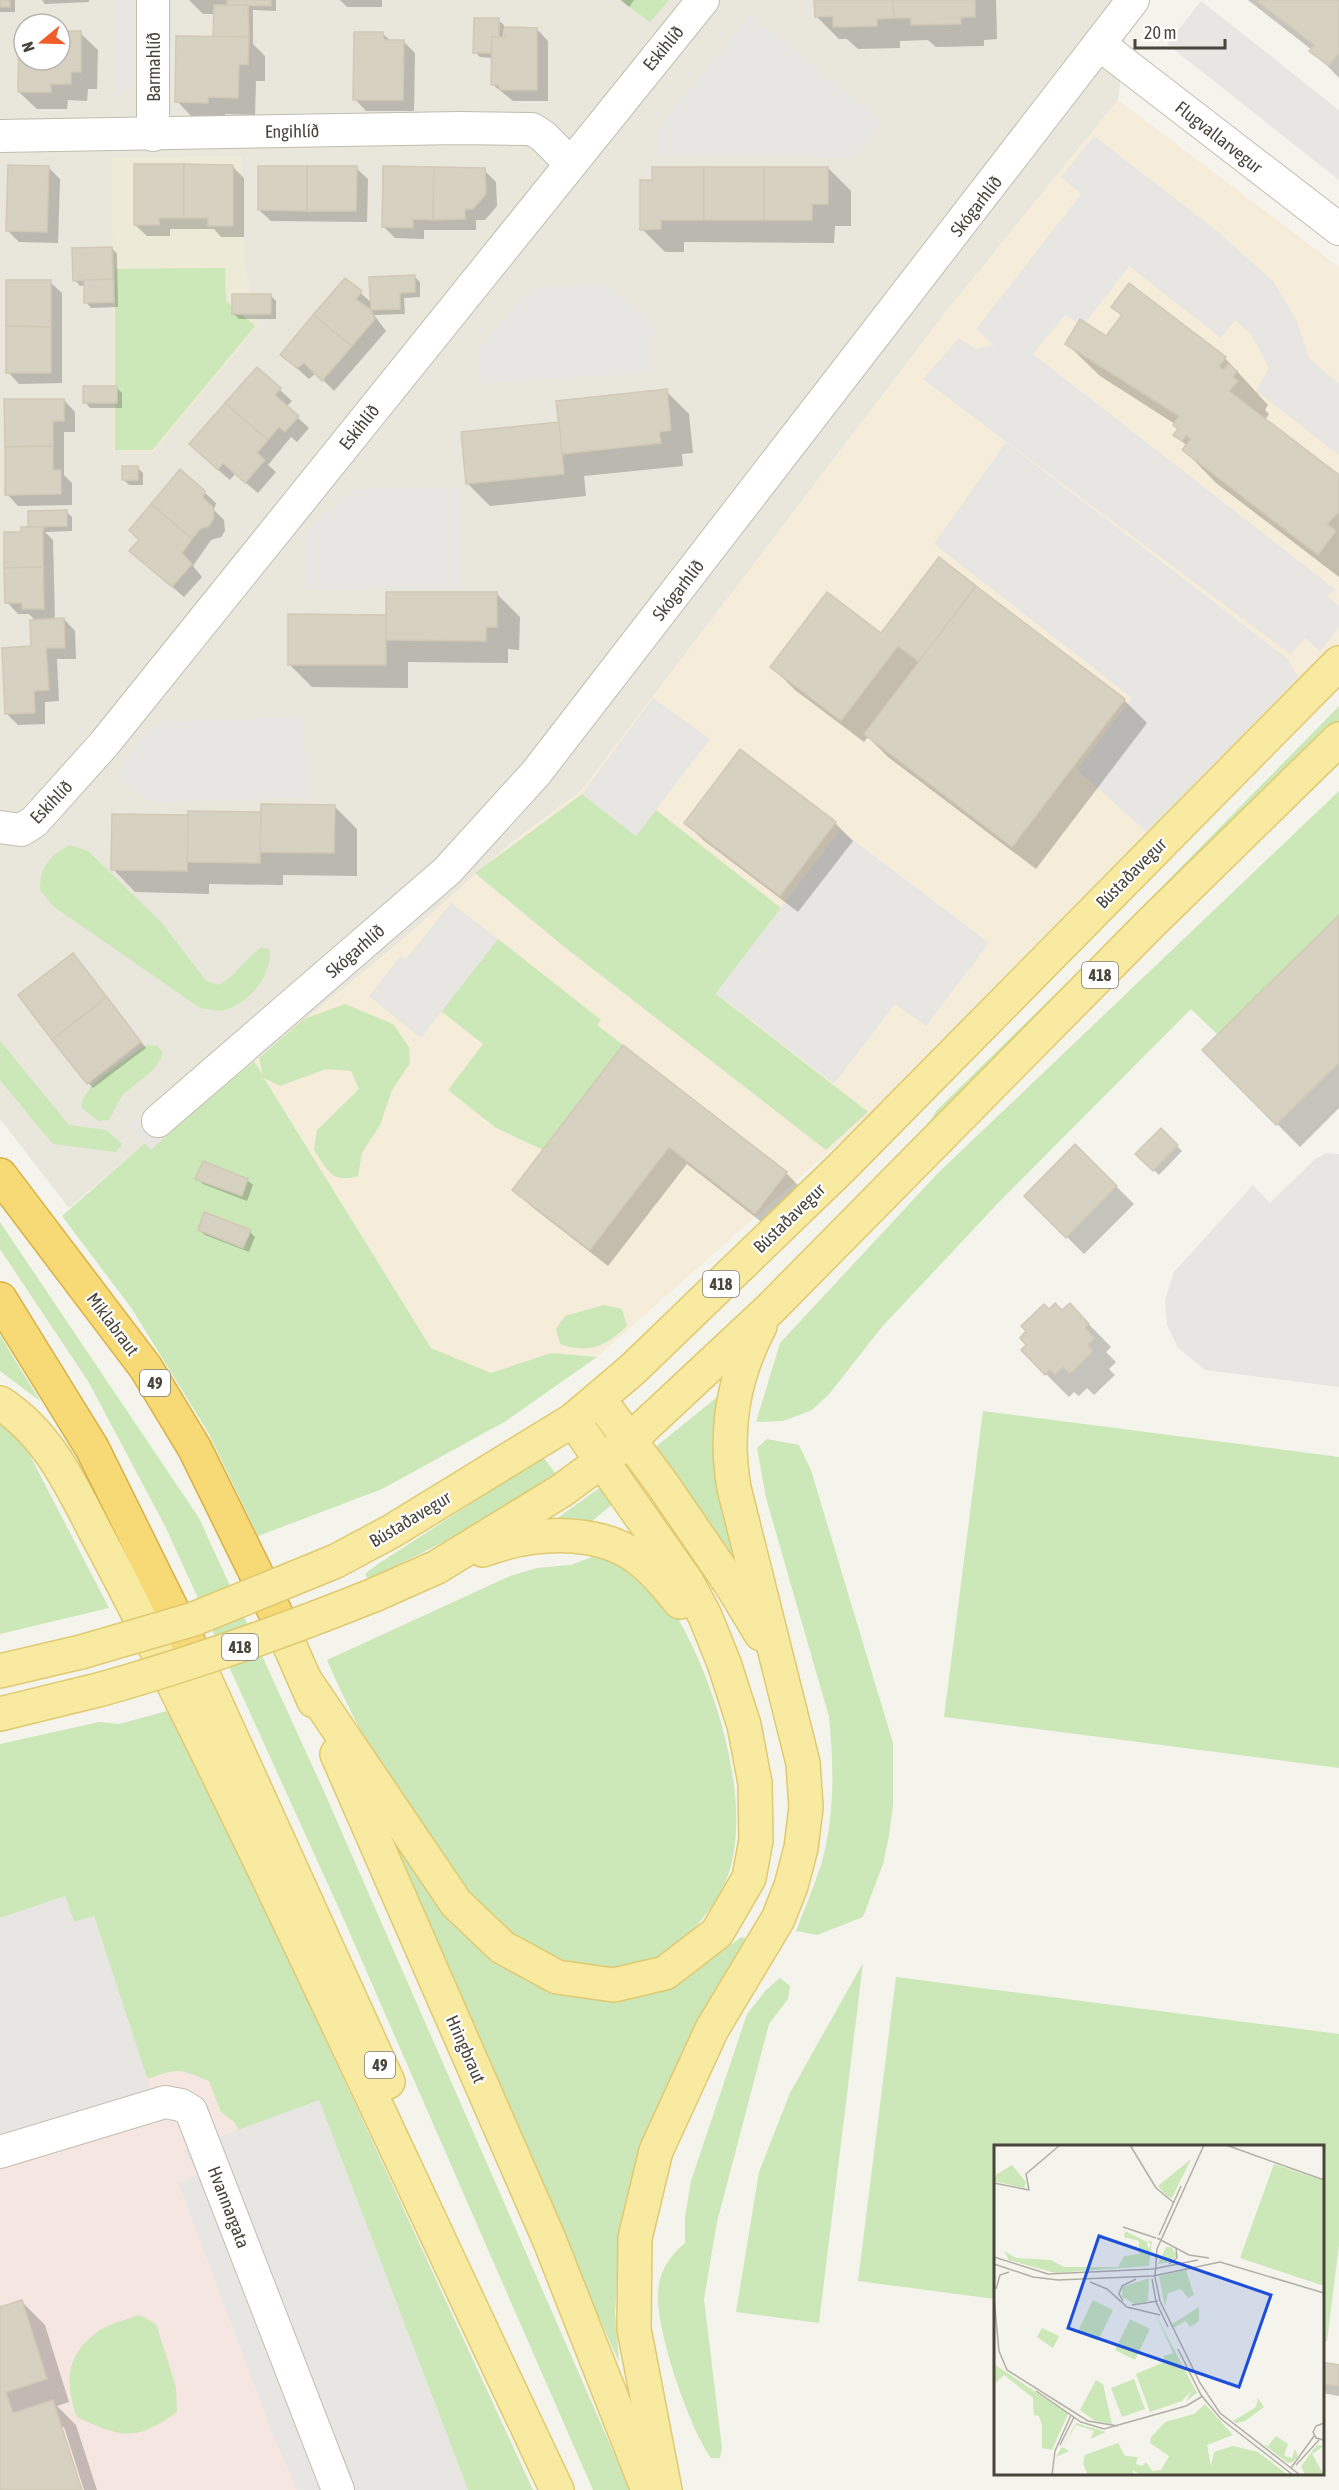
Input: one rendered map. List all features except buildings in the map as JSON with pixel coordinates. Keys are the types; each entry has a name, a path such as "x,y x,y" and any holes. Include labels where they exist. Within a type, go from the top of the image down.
{"highway":[{"name":"Miklabraut","path":"0,1175 146,1368 195,1449 275,1612"},
{"name":"49","path":"0,1299 92,1448 189,1644"}],"main road":[{"name":"Bústaðavegur","path":"0,1671 194,1619 336,1562 392,1531 573,1420 599,1399 841,1168 1339,663"},
{"name":"418","path":"0,1714 102,1689 202,1660 284,1632 374,1595 437,1567 561,1491 603,1461 630,1440 768,1311 1149,925 1339,739"},
{"path":"665,2490 634,2329 635,2238 656,2151 712,2029 778,1919 792,1886 801,1848 806,1807 802,1763 734,1488 729,1458 731,1410 738,1381 746,1353 768,1311"},
{"path":"599,1399 730,1583 754,1621 780,1674"},
{"path":"0,1403 25,1421 44,1441 67,1477 137,1611 227,1791 559,2490"},
{"path":"305,1680 456,1903 502,1947 557,1977 614,1985 665,1973 717,1933 749,1878 756,1840 755,1784 744,1725 724,1663 705,1616 687,1582 573,1420"},
{"path":"437,1567 500,1544 543,1537 566,1535 589,1538 616,1546 638,1558 663,1581 698,1624 724,1663"},
{"name":"Hringbraut","path":"275,1612 549,2239 648,2490"},
{"name":"49","path":"189,1644 504,2336 559,2490"},
{"path":"0,1653 77,1652"}],"street":[{"name":"Barmahlíð","path":"153,0 153,135"},
{"name":"Eskihlíð","path":"0,827 21,830 34,822 105,744 703,0"},
{"name":"Skógarhlíð","path":"158,1120 447,871 537,773 1133,0"},
{"name":"Flugvallarvegur","path":"1099,44 1339,230"},
{"name":"Engihlíð","path":"0,136 448,128 532,129 543,136 570,163"},
{"name":"Hvannargata","path":"0,2152 165,2102 181,2105 191,2111 338,2490"}],"shaded area":[{"path":"0,0 1135,0 1129,8 1118,100 945,313 581,791 511,843 395,946 254,1061 151,1150 145,1143 69,1208 0,1119"},
{"path":"116,0 141,0 140,83 116,95"},
{"path":"1201,1 1339,110 1339,180 1167,44"},
{"path":"750,15 882,122 853,158 658,155 658,129"},
{"path":"1118,100 1339,267 1339,649 882,1105 597,1357 551,1353 491,1373 431,1348 254,1061 395,946 511,843 581,791 945,313"},
{"path":"1094,136 1217,231 1274,282 1297,321 1309,358 1339,384 1339,455 1256,391 1269,368 1251,334 1235,320 1221,338 1129,266 1083,326 1065,315 1033,354 1336,590 1327,596 1339,606 1339,628 1320,651 1305,638 1290,654 923,379 959,338 976,349 994,345 976,329 1081,194 1061,177"},
{"path":"242,156 244,262 258,326 153,453 113,452 112,157"},
{"path":"605,283 658,331 649,341 651,372 481,383 479,348 531,289"},
{"path":"1006,442 1288,659 1298,678 1147,832 1077,770 1132,698 934,544"},
{"path":"461,488 462,588 306,590 305,534 351,489"},
{"path":"653,698 710,739 636,836 582,794"},
{"path":"305,716 309,797 151,803 115,775 157,722"},
{"path":"840,830 989,943 926,1026 895,1004 834,1084 716,993"},
{"path":"451,903 498,939 421,1038 369,996 401,956 406,959"},
{"path":"147,1108 169,1132 151,1150 129,1126"},
{"path":"1326,1153 1339,1154 1339,1387 1205,1370 1178,1348 1167,1325 1165,1300 1174,1272 1253,1185 1270,1203 1315,1159"},
{"path":"94,1879 478,2490 0,2490 0,1891"},
{"path":"65,1896 74,1922 94,1916 153,2096 0,2146 0,1918"},
{"path":"319,2100 468,2490 297,2490 273,2435 178,2182 198,2175 184,2150"}],"green space":[{"path":"620,0 669,0 650,22"},
{"path":"225,268 226,301 255,326 152,450 115,450 115,269"},
{"path":"1339,706 1339,729 923,1132 937,1110 1091,959"},
{"path":"1339,791 1339,1063 1276,1125 1202,1050 1217,1034 1191,1009 1000,1201 881,1328 830,1393 812,1410 783,1421 756,1422 780,1343 938,1173"},
{"path":"582,794 636,836 656,810 781,908 716,994 868,1112 826,1150 562,945 475,873"},
{"path":"70,845 88,851 162,923 206,981 219,985 262,947 270,950 267,969 257,987 242,1002 233,1007 218,1011 200,1008 53,906 40,890 40,882 44,868 52,858"},
{"path":"498,939 601,1020 597,1025 623,1045 543,1150 496,1128 448,1090 483,1044 441,1011"},
{"path":"345,1004 393,1024 409,1047 410,1063 392,1090 380,1125 362,1153 358,1176 336,1177 331,1174 314,1150 317,1130 359,1089 351,1071 326,1069 280,1086 264,1078 431,1348 491,1373 551,1353 597,1357 506,1421 382,1489 258,1536 209,1434 132,1309 62,1216 145,1143 151,1149 254,1061 263,1075 259,1058 304,1019"},
{"path":"0,1041 69,1125 106,1130 122,1144 116,1152 53,1144 0,1080"},
{"path":"146,1045 158,1046 163,1054 154,1069 122,1095 109,1120 98,1121 81,1107 89,1089"},
{"path":"0,1222 199,1518 322,1787 630,2490 593,2490 341,1913 166,1528 88,1381 0,1249"},
{"path":"604,1305 622,1309 627,1326 604,1344 596,1347 580,1348 560,1344 556,1329 565,1316"},
{"path":"0,1335 40,1401 0,1371"},
{"path":"721,1394 747,1582 653,1449"},
{"path":"983,1411 1339,1457 1339,1768 944,1717"},
{"path":"0,1420 22,1440 109,1608 0,1634"},
{"path":"767,1439 799,1445 811,1470 893,1743 893,1805 889,1836 883,1864 863,1917 817,1935 796,1931 821,1865 829,1829 832,1754 829,1717 766,1498 757,1448"},
{"path":"543,1457 557,1475 485,1521 368,1580 365,1574 378,1564"},
{"path":"602,1486 614,1503 587,1525 552,1522"},
{"path":"601,1554 634,1570 656,1587 680,1622 697,1656 724,1735 733,1777 736,1817 734,1853 724,1885 710,1909 692,1931 670,1949 646,1963 632,1968 600,1971 584,1970 552,1961 525,1946 450,1876 382,1769 358,1726 327,1660 510,1576 537,1568 570,1565"},
{"path":"167,1711 210,1789 533,2490 468,2490 319,2101 239,2130 234,2122 221,2112 209,2081 178,2071 147,2079 94,1916 74,1922 65,1896 0,1918 0,1744 99,1722 119,1724"},
{"path":"367,1800 496,1960 551,1993 636,1994 680,1983 741,1937 753,1940 717,1994 644,2136 621,2231 615,2311 619,2362"},
{"path":"863,1963 819,2323 736,2312 759,2172 790,2093"},
{"path":"896,1977 1339,2034 1339,2245 1327,2341 1324,2341 1324,2145 994,2145 994,2299 858,2281"},
{"path":"780,1978 790,1986 788,1999 769,2024 717,2222 704,2299 722,2448 720,2458 711,2458 693,2424 668,2354 659,2310 660,2278 666,2265 685,2243 685,2217 691,2181 747,2014 766,1990"},
{"path":"139,2315 156,2324 176,2387 177,2412 162,2422 139,2432 118,2433 77,2417 71,2393 70,2371 78,2351 96,2333"}]}
